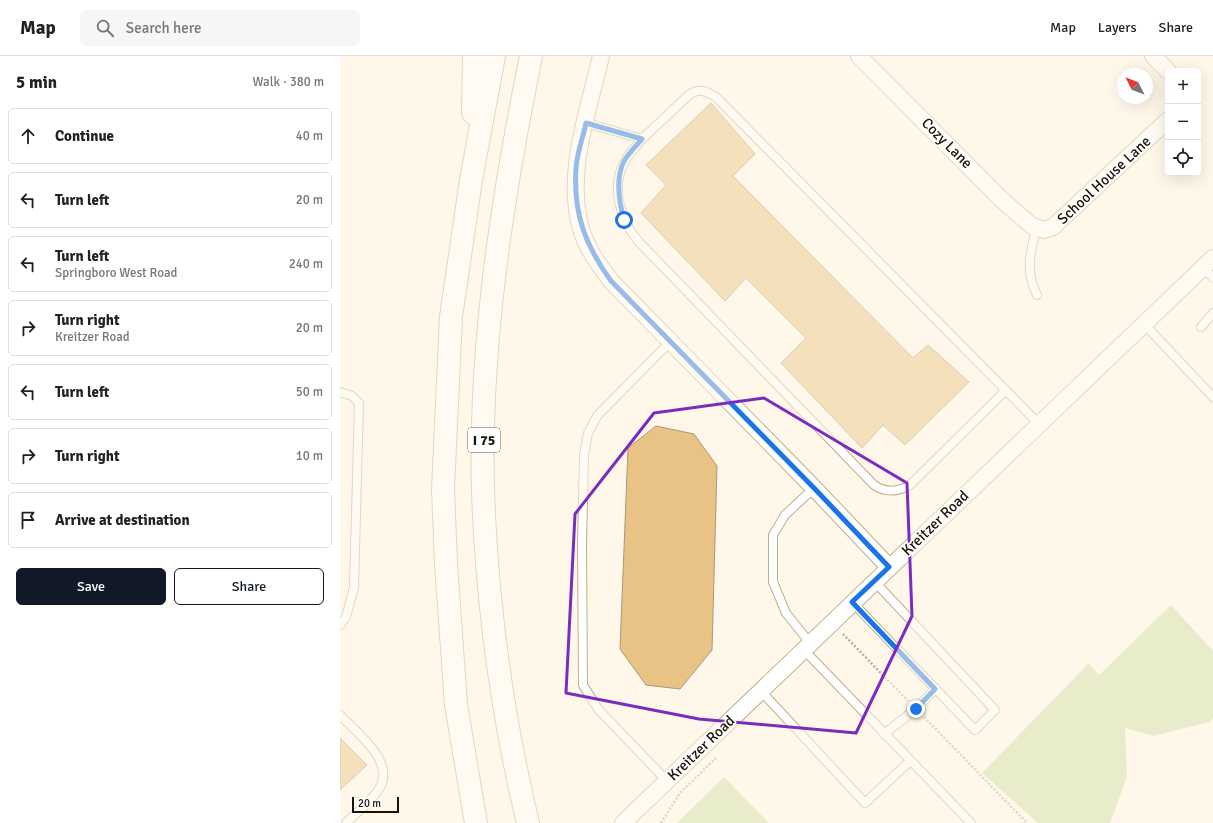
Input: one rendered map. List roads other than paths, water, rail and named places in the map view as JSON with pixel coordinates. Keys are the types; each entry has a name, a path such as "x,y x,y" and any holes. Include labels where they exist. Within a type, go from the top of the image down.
{"highway":[{"path":"471,180 474,56"},
{"name":"I 75","path":"476,823 456,705 446,564 443,489 451,317 471,180 494,56"},
{"name":"I 75","path":"528,823 508,733 496,653 490,591 483,484 486,374 493,288 509,179 532,56"}],"street":[{"path":"601,56 576,167 576,200 580,225 598,263 611,281 814,488 889,567"},
{"name":"Cozy Lane","path":"859,56 1002,200 1036,229"},
{"path":"1154,56 1165,68"},
{"name":"School House Lane","path":"1036,229 1044,230 1053,227 1165,123"},
{"name":"Kreitzer Road","path":"623,823 760,690 1144,324 1210,268"}],"lane":[{"path":"1006,390 910,485 896,491 881,490 874,485 702,308 628,228 620,202 619,179 625,160 642,139 690,94 695,91 702,90 716,97 1006,390 1039,424"},
{"path":"586,123 642,139"},
{"path":"1036,229 1028,265 1031,284 1037,295"},
{"path":"1201,327 1213,313"},
{"path":"1144,324 1213,397"},
{"path":"667,781 598,709 583,685 582,544 584,455 588,433 597,416 671,341"},
{"path":"340,392 352,396 358,403 354,588 346,617 340,624"},
{"path":"814,488 785,515 773,535 773,582 786,613 806,646 884,734 970,823"},
{"path":"852,602 975,730 995,710 874,582"},
{"path":"884,734 916,709 935,689"},
{"path":"760,690 865,803 910,761"},
{"path":"340,715 381,759 385,776 378,792 346,823"}]}
